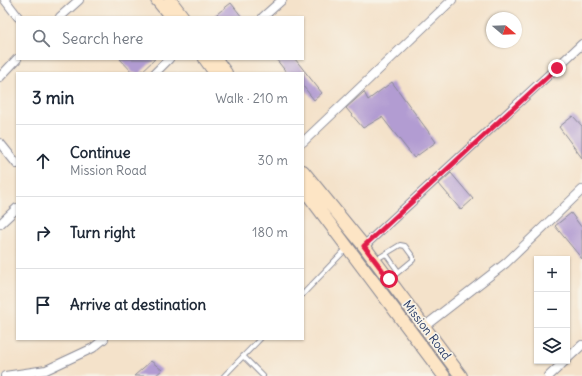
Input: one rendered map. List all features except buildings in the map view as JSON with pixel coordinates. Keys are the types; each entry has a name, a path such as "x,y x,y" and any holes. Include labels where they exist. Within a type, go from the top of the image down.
{"street":[{"path":"5,0 17,16"},
{"path":"61,16 79,0"},
{"path":"157,0 170,16"},
{"path":"170,0 182,16"},
{"path":"264,16 282,0"},
{"path":"304,141 452,0"},
{"path":"364,246 582,44"},
{"path":"0,76 16,60"},
{"path":"157,72 168,60"},
{"path":"206,60 214,72"},
{"path":"217,60 225,72"},
{"path":"0,143 16,163"},
{"name":"Mission Road","path":"304,173 364,246 461,376"},
{"name":"Mission Road","path":"304,189 444,376"},
{"path":"425,326 506,263 582,190"},
{"path":"0,224 16,209"},
{"path":"5,376 46,370 93,348 103,340"},
{"path":"570,356 582,345"},
{"path":"549,376 562,364"}],"lane":[{"path":"375,261 400,245 405,246 409,251 413,260 389,279"},
{"path":"304,293 347,248"},
{"path":"386,254 398,271"},
{"path":"224,376 259,340"},
{"path":"243,356 263,376"}],"route":[{"path":"389,279 364,246 557,68"}]}
